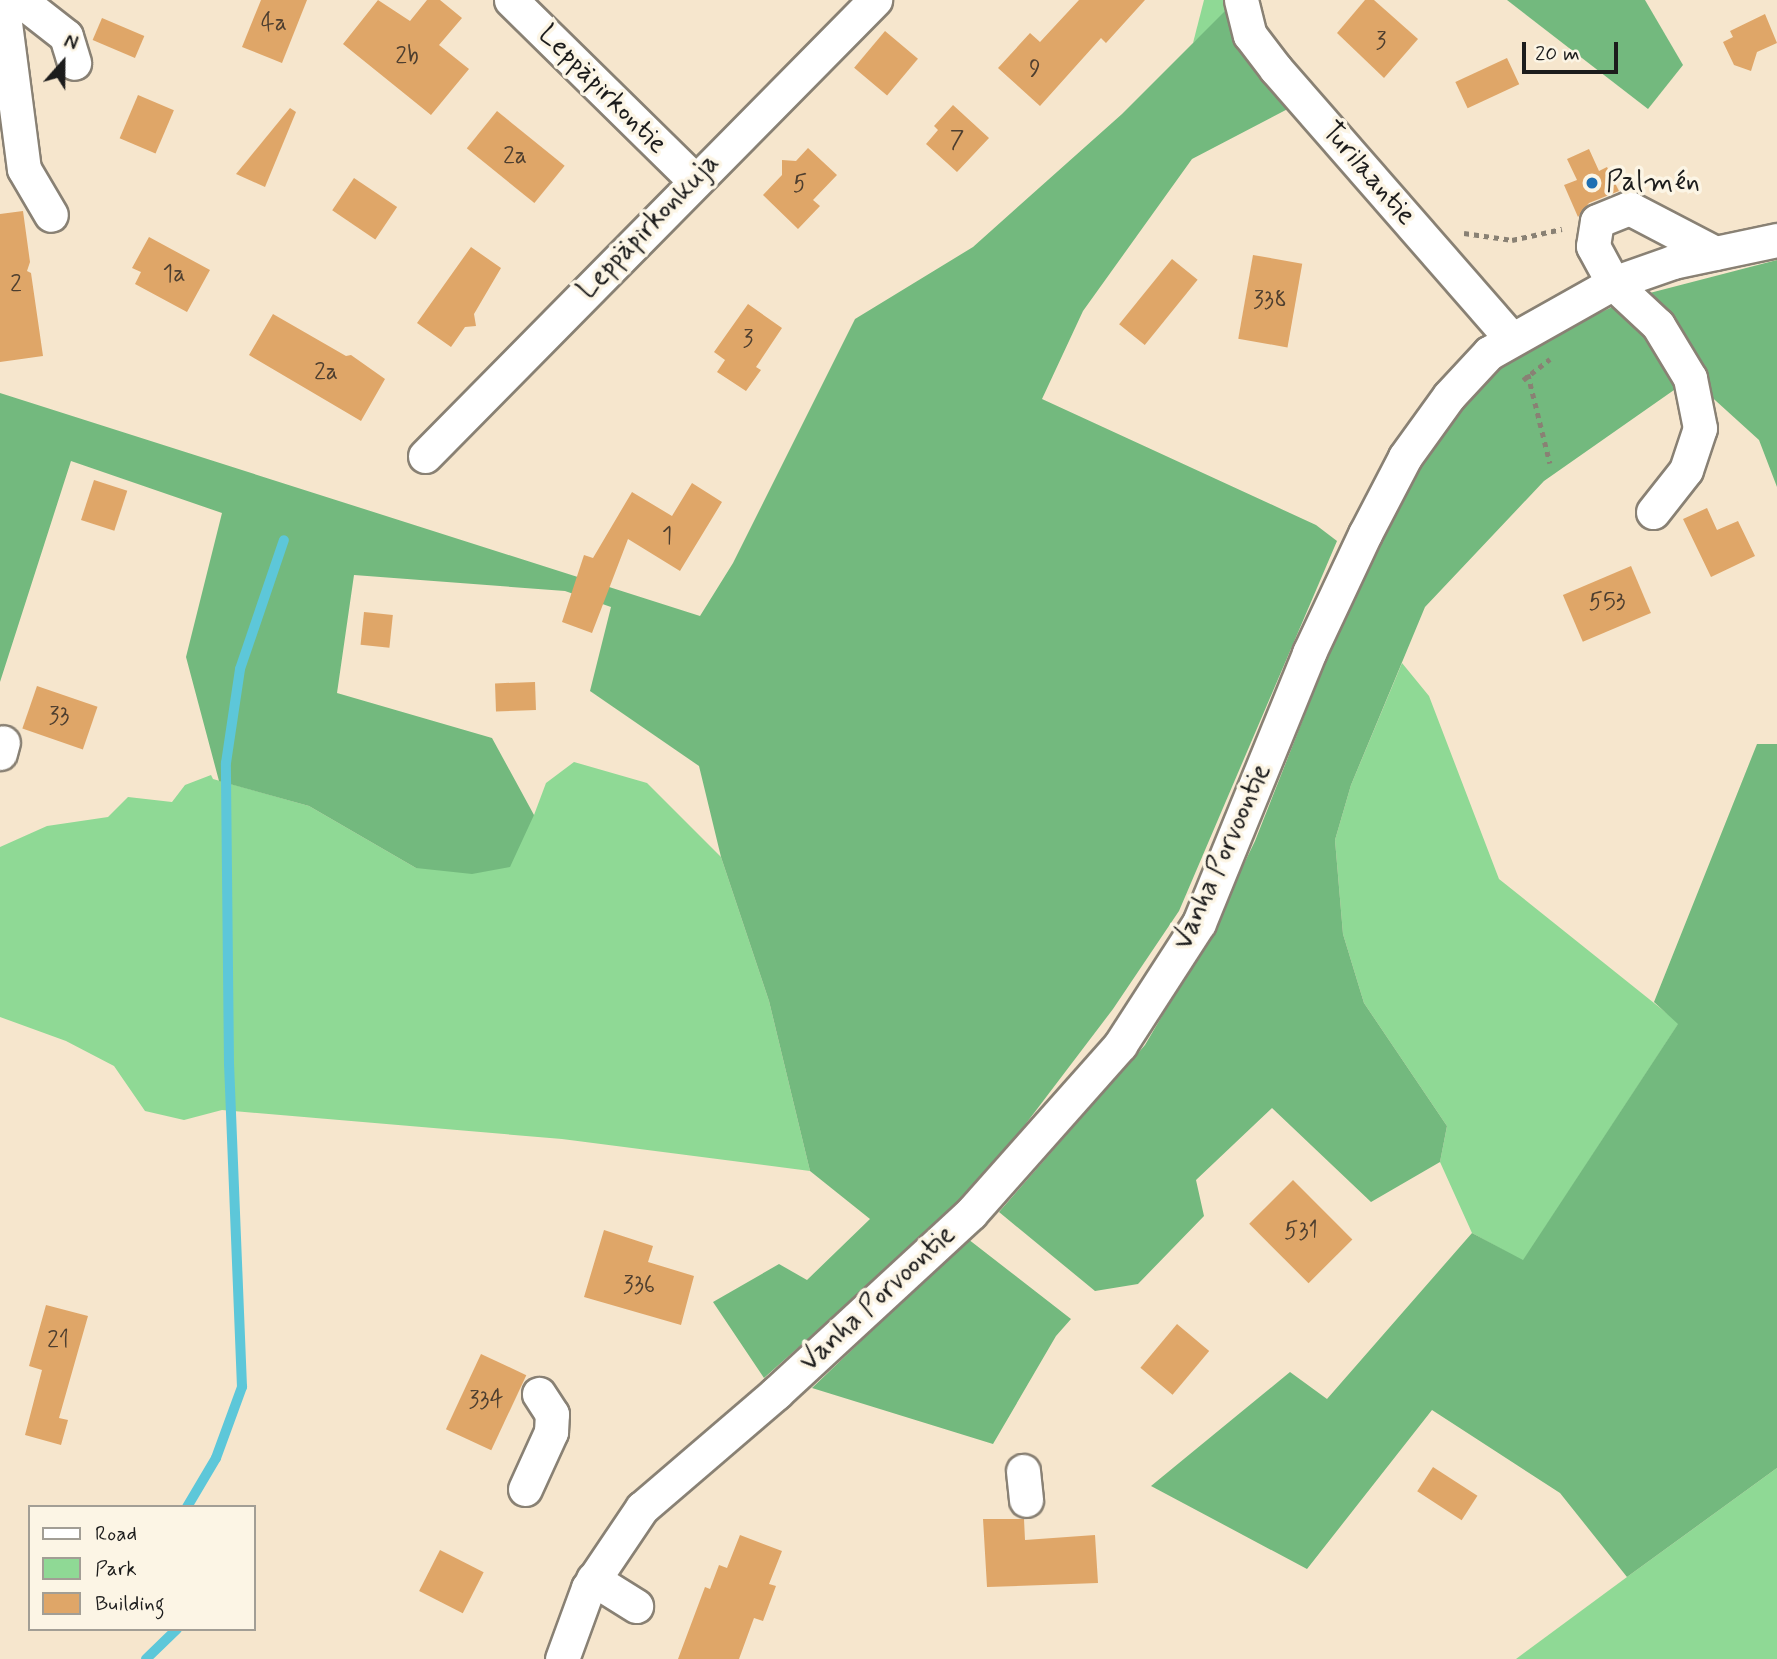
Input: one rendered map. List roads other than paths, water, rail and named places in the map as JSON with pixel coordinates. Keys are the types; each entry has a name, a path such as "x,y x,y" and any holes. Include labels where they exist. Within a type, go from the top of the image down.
{"street":[{"path":"2,0 24,169 51,215"},
{"path":"20,0 66,36 74,63"},
{"name":"Leppäpirkontie","path":"511,0 694,180"},
{"name":"Leppäpirkonkuja","path":"425,456 874,0"},
{"name":"Turilaantie","path":"1241,0 1250,35 1511,338"},
{"path":"1653,512 1686,470 1700,428 1690,378 1678,357 1658,325 1613,284 1593,246 1597,221 1629,208 1715,253"},
{"name":"Vanha Porvoontie","path":"562,1659 593,1579 642,1508 776,1394 971,1213 1120,1045 1199,923 1309,653 1405,457 1449,396 1489,353 1511,338 1613,284 1715,253 1777,240"},
{"path":"525,1489 551,1432 552,1414 539,1394"},
{"path":"593,1579 636,1606"}],"waterway":[{"path":"188,1505 216,1458 242,1387 229,1064 226,763 240,669 284,540"},
{"path":"146,1659 175,1631"}],"place":[{"name":"Palmén","path":"1592,183"}]}
